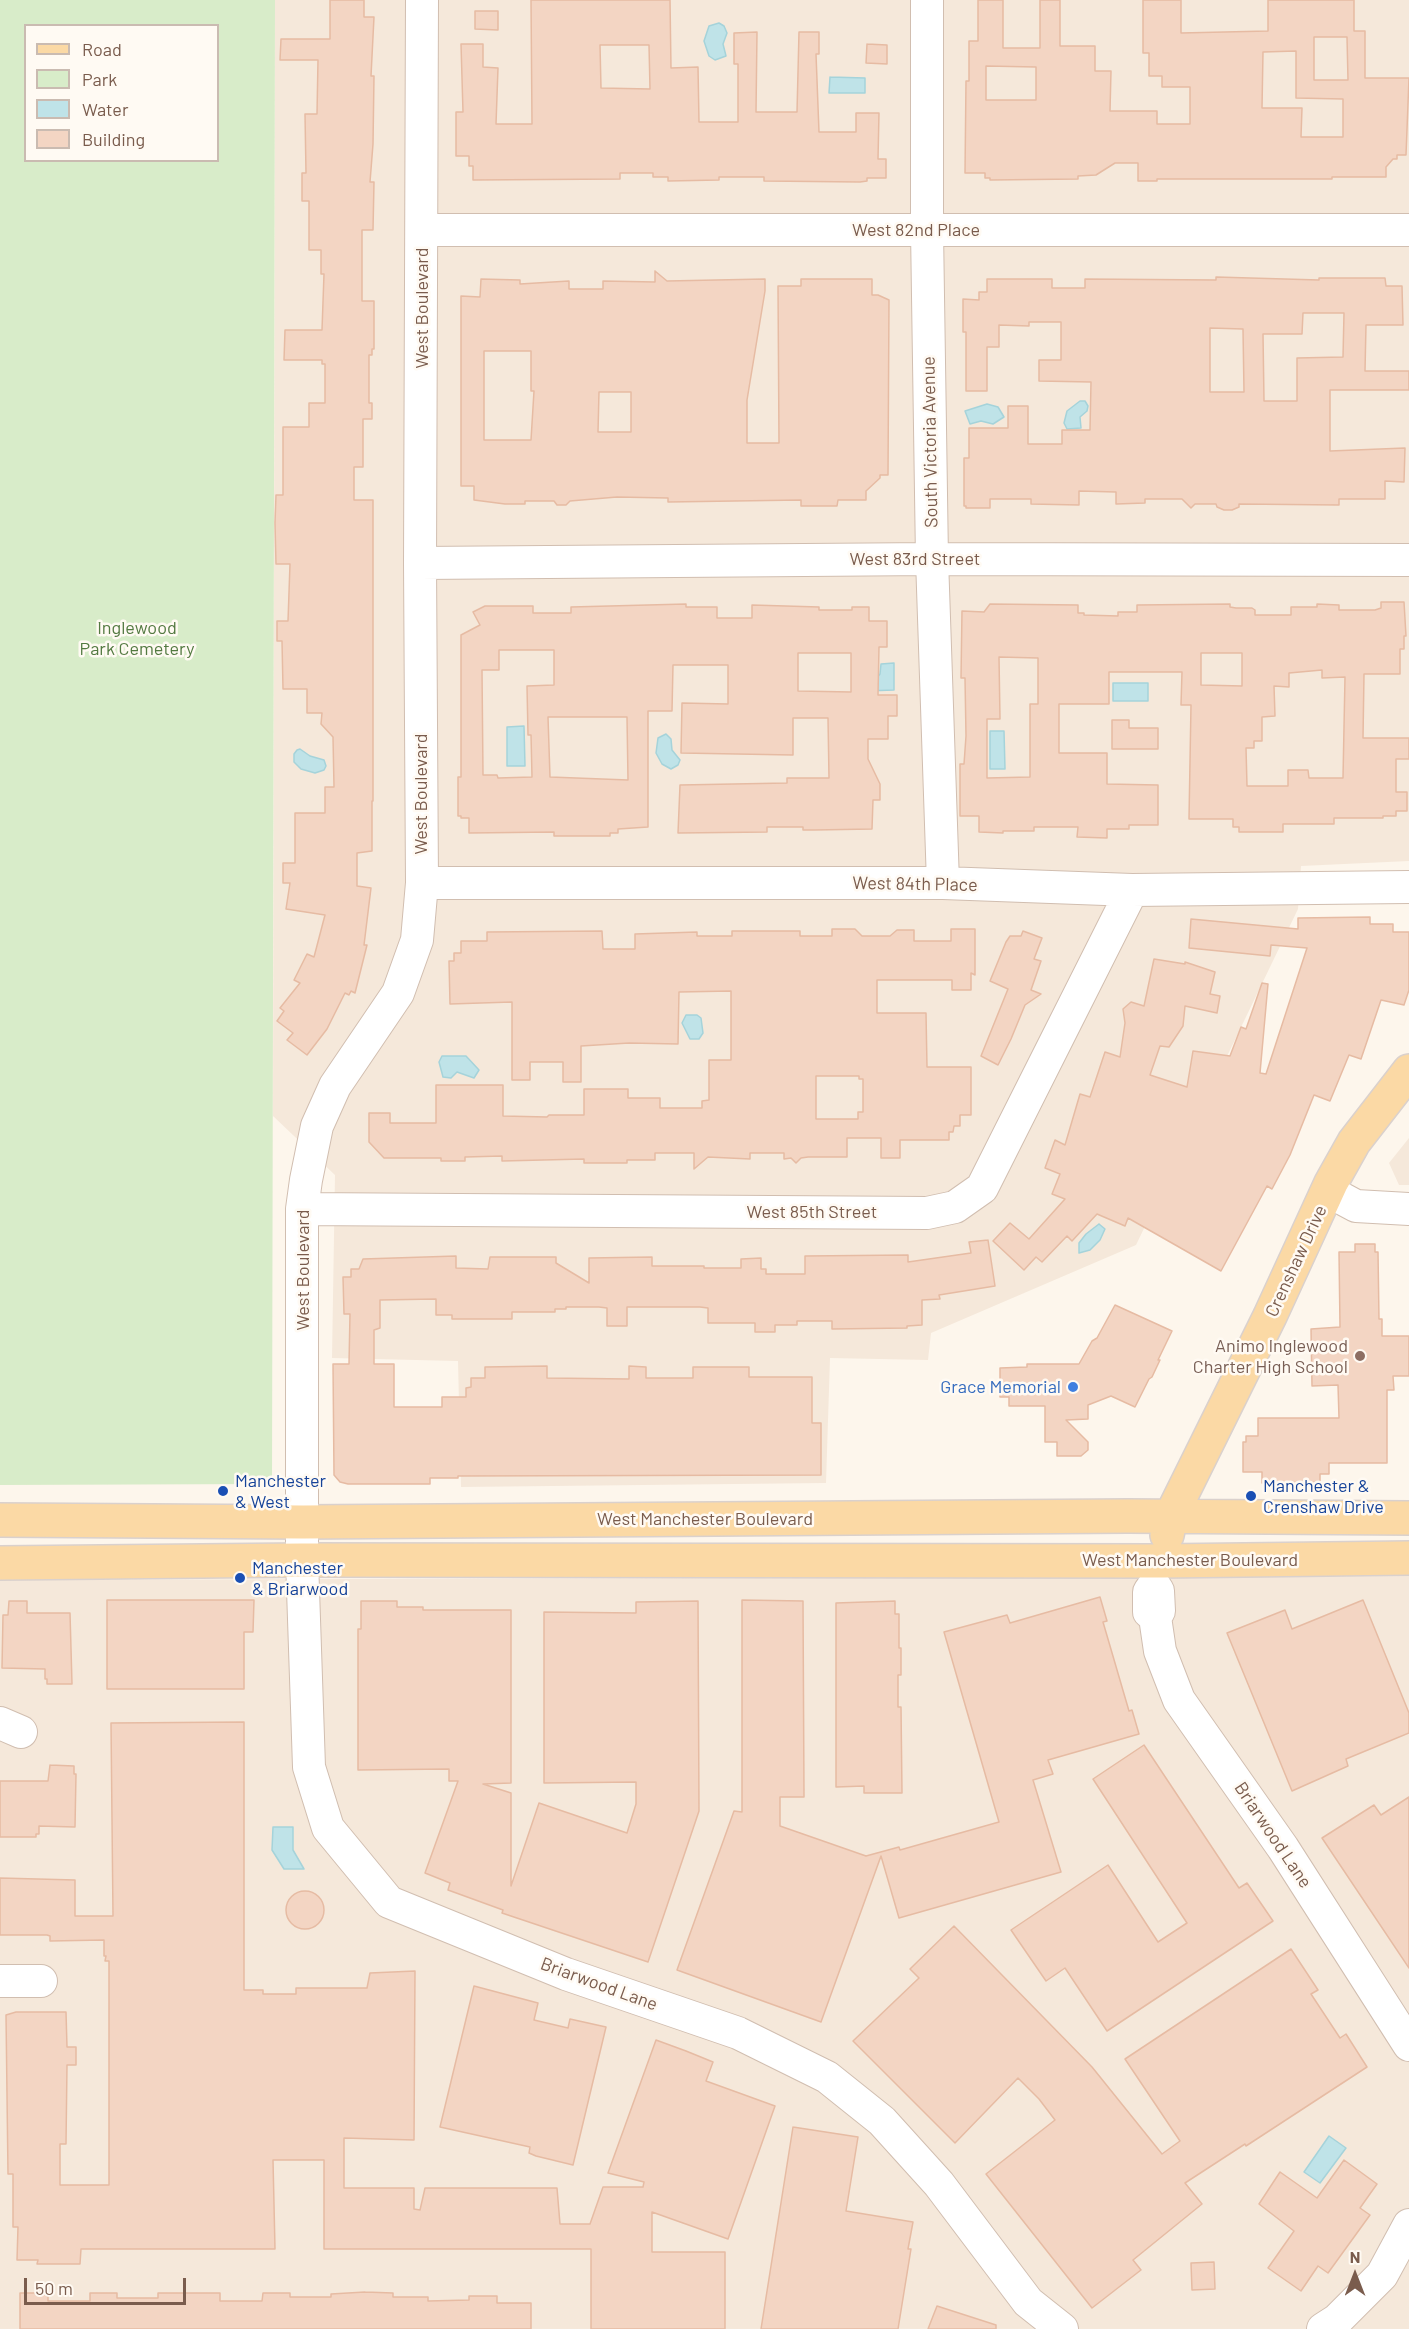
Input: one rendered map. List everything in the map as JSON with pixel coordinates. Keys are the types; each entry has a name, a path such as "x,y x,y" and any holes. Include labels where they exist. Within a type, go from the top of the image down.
{"main road":[{"name":"Crenshaw Drive","path":"1158,1573 1171,1516 1270,1316 1328,1191 1354,1142 1409,1071"},
{"name":"West Manchester Boulevard","path":"0,1520 303,1522 1171,1516 1409,1518"},
{"name":"West Manchester Boulevard","path":"0,1563 302,1560 1158,1573 1409,1558"}],"street":[{"name":"West Boulevard","path":"302,1560 302,1209 317,1126 335,1086 398,993 417,940 422,883 420,563 423,230 422,0"},
{"name":"South Victoria Avenue","path":"927,0 927,230 932,559 944,883"},
{"name":"West 82nd Place","path":"423,230 1409,230"},
{"name":"West 83rd Street","path":"420,563 932,559 1409,560"},
{"name":"West 84th Place","path":"422,883 944,883 1132,890 1409,887"},
{"name":"West 85th Street","path":"302,1209 927,1213 955,1207 982,1188 1132,890"},
{"path":"1328,1191 1356,1206 1409,1209"},
{"name":"Briarwood Lane","path":"302,1560 309,1767 328,1828 389,1902 566,1974 738,2033 827,2078 882,2121 939,2184 1028,2302 1062,2329"},
{"name":"Briarwood Lane","path":"1158,1573 1159,1611 1155,1617 1160,1651 1179,1700 1283,1848 1409,2045"},
{"path":"0,1981 41,1981"},
{"path":"1323,2329 1337,2320 1382,2276 1409,2225"}],"shaded area":[{"path":"275,0 1409,0 1409,861 1301,866 1298,909 1136,1245 931,1333 928,1360 830,1358 826,1483 461,1487 458,1361 332,1358 335,1175 273,1116"},
{"path":"1409,1138 1409,1185 1399,1185 1389,1163"},
{"path":"1409,1576 1409,2329 0,2329 0,1580"}],"green space":[{"name":"Inglewood Park Cemetery","path":"0,0 275,0 272,1480 267,1484 0,1485"}],"water":[{"path":"719,23 724,26 727,33 723,44 726,56 715,60 709,56 704,41 709,26"},
{"path":"830,77 865,78 865,93 829,93"},
{"path":"1080,401 1085,401 1088,406 1087,411 1080,417 1081,428 1067,429 1064,423 1067,411"},
{"path":"987,404 998,407 1004,417 993,424 981,421 970,424 965,411"},
{"path":"894,663 894,690 866,691 880,674 881,664"},
{"path":"1113,683 1148,683 1148,701 1113,701"},
{"path":"524,726 525,766 507,766 507,727"},
{"path":"990,731 1004,731 1005,769 990,769"},
{"path":"666,734 671,739 672,750 680,760 678,765 671,769 662,764 656,753 658,738"},
{"path":"300,749 310,756 324,760 326,766 324,770 315,773 301,769 294,762 294,754"},
{"path":"686,1015 697,1015 701,1018 703,1033 699,1039 690,1039 682,1023"},
{"path":"442,1056 466,1056 479,1070 474,1078 457,1072 451,1078 443,1077 439,1062"},
{"path":"1099,1224 1105,1229 1100,1240 1090,1250 1079,1253 1079,1243"},
{"path":"273,1827 293,1827 293,1850 304,1869 284,1869 272,1850"},
{"path":"1329,2136 1346,2148 1320,2183 1304,2172"}],"building":[{"path":"330,0 364,0 364,17 374,17 371,76 374,76 373,144 370,182 374,182 373,230 362,230 362,301 374,301 374,349 372,349 372,355 369,355 369,403 372,403 372,419 363,419 363,467 354,467 354,500 373,500 372,851 357,853 357,886 371,888 364,945 367,945 355,993 351,991 349,995 345,993 327,1029 307,1055 287,1040 293,1033 277,1021 284,1011 280,1008 300,983 294,980 307,954 314,957 325,915 286,909 290,883 283,883 283,863 295,863 295,813 325,813 325,787 334,787 333,737 321,724 322,713 307,713 307,689 283,689 282,641 277,641 277,621 288,621 290,564 276,564 275,523 276,495 283,495 283,427 309,427 309,403 325,403 325,364 322,364 322,360 284,360 285,330 322,330 324,274 321,274 321,250 309,250 309,201 302,201 302,173 306,173 305,114 317,114 318,60 280,60 281,39 330,39"},
{"path":"531,0 670,0 671,68 698,67 699,122 738,122 738,64 734,64 734,33 757,32 756,112 797,112 799,32 819,32 819,54 816,54 819,132 856,132 856,113 879,113 878,159 886,159 886,178 867,178 867,181 860,182 764,181 764,177 719,177 719,180 668,181 668,177 653,177 653,173 620,173 620,179 473,180 473,166 469,166 469,156 456,156 456,112 463,112 461,44 483,44 483,67 498,68 496,124 532,124","holes":["600,45 649,45 650,89 601,88"]},
{"path":"978,0 1003,0 1003,48 1040,48 1040,0 1060,0 1060,46 1095,46 1095,71 1111,71 1110,111 1157,111 1157,124 1190,124 1190,87 1162,87 1162,76 1149,76 1149,53 1143,53 1143,0 1181,0 1181,33 1268,31 1268,0 1354,0 1354,31 1365,31 1365,78 1409,78 1406,155 1397,155 1397,159 1393,159 1386,167 1386,177 1138,181 1138,163 1115,163 1096,175 1078,176 1078,179 990,180 990,178 985,178 985,173 965,173 969,41 978,41","holes":["1314,37 1347,37 1348,80 1314,80","1296,51 1296,98 1343,99 1343,137 1301,137 1302,108 1262,108 1263,52","986,66 1036,67 1036,100 986,100"]},
{"path":"475,11 498,11 498,30 475,29"},
{"path":"867,44 887,45 887,64 866,63"},
{"path":"655,271 667,281 765,279 747,400 747,443 779,443 778,286 801,286 801,279 872,279 872,295 889,300 888,475 880,475 880,478 866,491 866,500 838,500 837,506 801,506 801,500 668,502 668,498 617,497 570,501 566,505 557,505 554,501 505,504 474,500 474,486 461,486 461,296 480,297 481,279 520,280 520,284 569,281 569,289 603,289 603,281 655,282","holes":["484,351 531,351 531,391 534,391 531,440 484,440","599,392 631,392 631,432 598,432"]},
{"path":"1216,277 1319,280 1319,278 1385,278 1386,286 1402,286 1403,325 1366,325 1365,371 1409,371 1409,390 1330,390 1330,451 1405,448 1404,482 1385,481 1385,499 1339,499 1339,505 1239,504 1239,507 1232,510 1224,510 1216,504 1195,504 1191,508 1182,499 1145,499 1145,503 1116,504 1116,492 1079,491 1079,505 1031,504 1031,499 990,499 990,508 966,508 964,506 964,458 969,458 969,428 1008,428 1008,406 1028,406 1028,444 1062,444 1062,430 1090,430 1091,382 1039,381 1039,360 1061,360 1061,322 1029,322 1029,326 999,325 999,347 987,347 987,391 966,391 966,332 963,332 963,299 979,300 979,292 987,292 987,279 1052,279 1052,288 1085,288 1085,279 1216,280","holes":["1303,313 1344,313 1343,357 1297,358 1297,401 1264,401 1263,334 1302,334","1210,328 1243,329 1244,392 1210,392"]},
{"path":"1381,602 1404,602 1406,636 1404,636 1404,649 1400,649 1400,674 1364,674 1363,738 1409,738 1409,759 1396,759 1396,792 1407,792 1407,811 1396,811 1396,816 1383,816 1383,818 1334,818 1334,824 1283,824 1283,832 1239,832 1239,827 1233,827 1233,819 1189,819 1191,705 1181,705 1182,672 1109,672 1109,704 1059,704 1059,753 1107,753 1107,784 1158,785 1158,825 1129,825 1129,829 1107,829 1107,838 1077,837 1078,827 1034,827 1034,831 979,832 979,816 960,816 960,764 964,764 966,736 965,678 961,678 962,611 984,612 990,604 1078,605 1078,613 1084,613 1084,615 1118,616 1118,612 1137,612 1137,605 1230,604 1230,607 1252,608 1255,610 1255,615 1291,615 1291,607 1317,607 1317,604 1339,605 1339,610 1381,608","holes":["1201,653 1242,653 1242,686 1201,685","999,657 1038,658 1038,704 1030,704 1030,777 987,778 987,719 1000,719","1322,670 1322,678 1345,677 1343,778 1309,778 1308,770 1288,770 1288,786 1247,786 1246,748 1254,748 1254,741 1262,741 1262,717 1275,716 1274,686 1289,687 1289,673"]},
{"path":"686,604 686,607 717,607 717,618 752,618 752,605 819,607 819,610 852,610 852,607 869,607 869,621 887,621 887,647 879,647 878,695 897,695 897,716 888,716 888,739 868,739 868,759 880,784 880,800 873,800 872,829 803,830 803,827 767,827 767,832 678,833 680,785 787,783 787,778 829,778 828,718 793,718 793,755 681,753 682,703 728,704 728,665 673,665 672,711 648,711 648,827 618,829 618,833 610,833 610,836 554,836 554,832 469,833 469,818 458,816 458,777 461,777 461,635 480,625 473,612 485,606 533,606 533,613 571,613 571,607","holes":["499,650 554,650 554,685 527,686 532,777 498,778 497,775 483,775 482,670 499,670","798,653 851,653 851,692 798,691","548,717 627,717 628,780 550,777"]},
{"path":"1112,720 1129,720 1129,728 1158,728 1158,749 1112,749"},
{"path":"1370,917 1370,924 1393,924 1393,932 1409,932 1409,990 1404,1005 1381,1000 1361,1059 1349,1055 1330,1101 1314,1095 1290,1155 1272,1189 1267,1186 1221,1271 1128,1218 1125,1226 1097,1214 1072,1241 1067,1236 1042,1262 1036,1257 1024,1270 993,1241 1010,1223 1029,1239 1065,1199 1052,1194 1060,1174 1045,1168 1055,1140 1065,1145 1080,1094 1090,1097 1105,1052 1120,1057 1125,1023 1123,1009 1131,1002 1144,1006 1154,959 1185,964 1185,962 1215,972 1210,994 1220,996 1217,1013 1185,1006 1183,1026 1169,1047 1160,1046 1150,1075 1187,1087 1193,1051 1230,1056 1241,1027 1246,1029 1262,983 1268,984 1260,1073 1266,1074 1307,948 1271,945 1270,956 1189,948 1191,919 1298,929 1298,918"},
{"path":"832,929 855,929 862,936 890,936 897,930 914,930 914,941 951,941 951,929 975,929 975,975 971,973 971,990 952,990 952,980 877,980 877,1013 926,1013 927,1067 971,1067 971,1115 960,1115 960,1126 954,1126 953,1132 949,1132 949,1140 900,1140 900,1158 881,1158 881,1138 847,1138 847,1157 808,1157 801,1158 796,1163 791,1158 784,1159 784,1153 750,1153 750,1159 708,1157 694,1169 694,1153 655,1153 655,1160 627,1160 627,1163 584,1163 584,1159 502,1161 502,1156 465,1157 465,1161 441,1161 441,1158 384,1158 369,1142 369,1113 390,1113 390,1123 436,1123 436,1085 503,1085 503,1116 584,1115 584,1089 628,1089 628,1098 660,1098 660,1108 702,1108 702,1101 709,1100 709,1060 731,1060 731,991 679,992 678,1044 629,1043 581,1046 581,1082 563,1082 563,1062 530,1062 530,1080 512,1080 512,1002 450,1004 449,961 454,961 454,953 461,953 461,941 487,941 487,932 602,931 603,949 635,949 635,934 697,932 697,936 732,936 732,931 800,931 800,936 832,936","holes":["816,1076 859,1076 859,1079 863,1079 863,1112 858,1112 858,1119 816,1119"]},
{"path":"1023,931 1042,938 1034,959 1041,961 1031,990 1041,994 1025,1005 998,1065 981,1056 1008,989 990,981 1006,942 1010,936 1021,936"},
{"path":"988,1240 995,1286 939,1295 940,1299 922,1300 922,1325 907,1326 907,1328 832,1329 832,1321 797,1321 797,1325 775,1325 775,1332 755,1332 755,1323 708,1323 708,1308 700,1307 627,1307 627,1326 607,1326 607,1308 599,1307 566,1307 566,1309 555,1309 555,1312 512,1312 512,1319 452,1319 452,1315 436,1315 436,1299 380,1300 380,1328 374,1330 374,1364 394,1364 394,1407 442,1407 442,1397 466,1397 466,1388 471,1387 471,1378 485,1378 485,1367 547,1366 547,1378 629,1379 629,1366 646,1367 646,1378 693,1378 693,1367 749,1367 749,1377 812,1377 812,1423 821,1423 821,1475 458,1476 458,1478 430,1478 430,1484 348,1484 340,1482 334,1475 333,1364 349,1364 350,1314 344,1314 343,1277 351,1277 351,1269 359,1269 363,1259 456,1256 456,1268 488,1269 490,1257 556,1257 556,1263 589,1283 589,1258 652,1257 652,1266 741,1268 741,1259 761,1258 761,1269 766,1269 766,1274 805,1274 805,1256 908,1255 908,1262 971,1253 969,1242"},
{"name":"Animo Inglewood Charter High School","path":"1355,1244 1375,1244 1375,1252 1378,1252 1379,1319 1382,1319 1382,1336 1409,1336 1409,1376 1393,1376 1394,1390 1387,1390 1387,1463 1329,1463 1329,1474 1320,1474 1320,1482 1262,1483 1262,1472 1243,1472 1243,1442 1246,1442 1246,1436 1258,1436 1258,1418 1339,1418 1338,1385 1312,1386 1311,1329 1340,1327 1339,1252 1355,1252"},
{"name":"Grace Memorial","path":"1115,1305 1172,1331 1152,1377 1135,1407 1111,1396 1088,1405 1088,1419 1066,1420 1088,1442 1088,1450 1081,1456 1057,1456 1057,1442 1045,1442 1045,1406 1009,1406 1009,1397 1000,1397 1000,1368 1027,1367 1027,1364 1079,1364 1092,1341 1097,1338"},
{"path":"1100,1597 1107,1621 1103,1622 1129,1711 1132,1710 1139,1734 1048,1760 1053,1774 1033,1780 1061,1872 899,1918 881,1856 821,2022 677,1970 734,1811 742,1812 742,1600 803,1601 804,1797 780,1797 780,1826 866,1856 899,1847 900,1850 999,1822 944,1632 1007,1615 1010,1623"},
{"path":"107,1600 254,1600 253,1632 244,1632 244,1689 107,1689"},
{"path":"1363,1600 1409,1713 1409,1733 1346,1759 1348,1766 1292,1791 1227,1633 1285,1610 1292,1629"},
{"path":"9,1601 27,1601 27,1613 70,1613 72,1684 47,1684 45,1669 2,1668 3,1615 8,1615"},
{"path":"361,1601 397,1601 397,1607 423,1607 423,1610 511,1610 511,1783 483,1784 511,1793 511,1886 539,1803 627,1833 636,1804 636,1782 544,1783 544,1612 636,1613 636,1602 698,1601 699,1811 648,1962 502,1913 503,1910 448,1890 450,1883 425,1873 458,1781 449,1781 449,1769 358,1770 358,1629 361,1629"},
{"path":"895,1601 895,1614 899,1614 899,1648 901,1648 898,1707 901,1707 902,1793 864,1793 864,1786 836,1787 836,1603"},
{"path":"244,1722 244,1990 263,1990 263,1994 296,1994 296,1988 367,1988 370,1973 415,1971 414,2140 344,2138 344,2188 414,2188 414,2209 420,2210 425,2188 557,2188 560,2224 590,2224 603,2187 643,2187 644,2182 608,2173 656,2040 686,2051 713,2062 706,2081 775,2106 728,2239 652,2212 652,2252 725,2252 725,2329 591,2329 591,2249 324,2249 324,2160 273,2160 275,2249 81,2249 80,2264 37,2264 38,2260 17,2260 18,2227 13,2227 13,2174 8,2174 6,2015 16,2012 66,2012 67,2047 76,2047 76,2065 67,2065 66,2144 60,2144 60,2185 109,2185 109,1961 105,1961 104,1940 50,1941 50,1936 47,1935 0,1935 0,1878 75,1880 75,1916 113,1916 111,1723"},
{"path":"1144,1745 1239,1888 1247,1883 1273,1921 1107,2031 1065,1968 1046,1981 1011,1930 1108,1865 1158,1942 1187,1923 1093,1779"},
{"path":"50,1765 74,1766 74,1774 76,1774 75,1827 39,1826 39,1834 36,1834 36,1837 0,1837 0,1781 48,1781"},
{"path":"1409,1797 1409,1968 1322,1838 1374,1805 1381,1815"},
{"path":"305,1891 319,1896 324,1910 319,1924 305,1929 291,1924 286,1910 291,1896"},
{"path":"954,1926 1092,2067 1162,2154 1180,2141 1125,2059 1291,1949 1318,1990 1311,1994 1340,2038 1346,2034 1367,2067 1185,2183 1202,2204 1133,2260 1141,2270 1092,2308 986,2174 1055,2120 1039,2099 1018,2078 955,2143 853,2041 919,1978 910,1969"},
{"path":"474,1986 538,2003 534,2020 568,2028 570,2019 606,2027 573,2165 536,2156 529,2153 530,2147 440,2127"},
{"path":"793,2127 858,2137 846,2211 913,2222 898,2329 761,2329"},
{"path":"1344,2160 1377,2184 1360,2208 1370,2215 1328,2273 1318,2266 1301,2291 1268,2268 1294,2231 1259,2204 1280,2172 1317,2198"},
{"path":"1214,2262 1215,2289 1192,2290 1191,2263"},
{"path":"20,2293 48,2293 48,2301 90,2301 90,2293 117,2293 117,2298 158,2298 158,2293 220,2293 220,2301 262,2301 263,2293 290,2293 290,2297 331,2297 331,2294 393,2293 393,2297 428,2297 428,2301 469,2300 469,2296 497,2296 497,2303 531,2303 531,2329 20,2329"},
{"path":"937,2306 996,2325 996,2329 928,2329"}],"place":[{"name":"Animo Inglewood Charter High School","path":"1360,1356"},
{"name":"Grace Memorial","path":"1073,1387"},
{"name":"Manchester & West","path":"223,1491"},
{"name":"Manchester & Crenshaw Drive","path":"1251,1496"},
{"name":"Manchester & Briarwood","path":"240,1578"}]}
